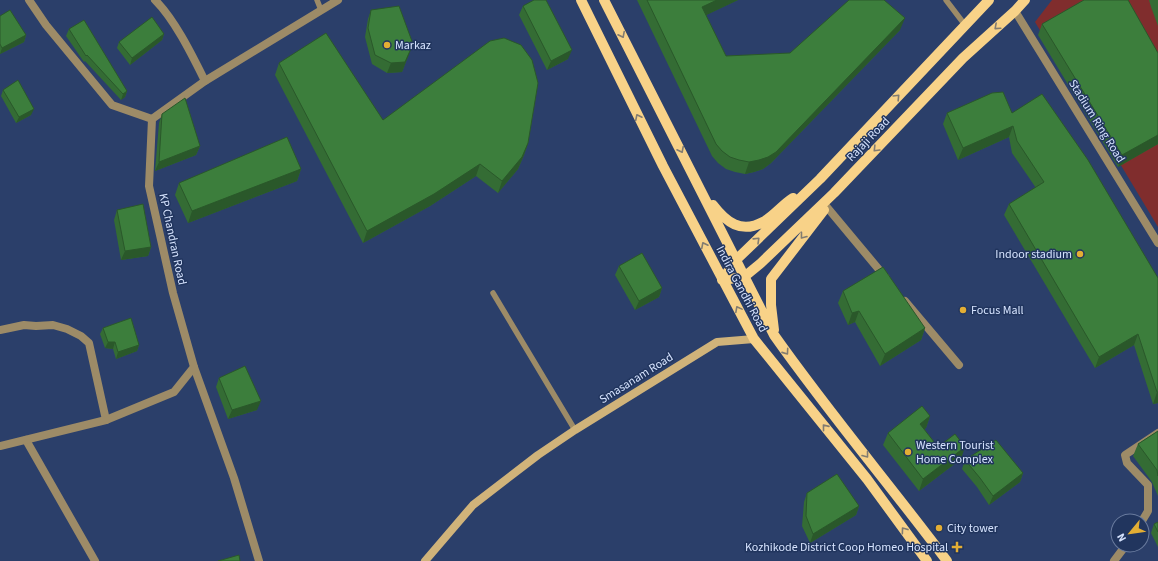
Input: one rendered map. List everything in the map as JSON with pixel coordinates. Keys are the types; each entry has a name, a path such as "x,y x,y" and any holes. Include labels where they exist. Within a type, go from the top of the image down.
{"main road":[{"name":"Indira Gandhi Road","path":"581,0 663,166 754,339 867,479 927,561"},
{"name":"Indira Gandhi Road","path":"604,0 774,335 807,382 910,511 947,561"},
{"path":"722,280 736,260 820,179 989,0"},
{"name":"Rajaji Road","path":"744,277 834,193 963,58 1015,11 1025,0"},
{"path":"699,185 724,218 734,224 747,228 764,222 786,203 820,179"},
{"path":"774,335 771,305 771,279 826,206 834,193"},
{"path":"722,280 744,277"},
{"name":"Smasanam Road","path":"425,561 473,505 538,455 575,430 717,342 754,339"}],"street":[{"path":"29,0 46,25 112,105 152,119 205,81 338,0"},
{"path":"155,0 162,7 188,48 205,81"},
{"name":"Stadium Ring Road","path":"1015,11 1158,243"},
{"name":"KP Chandran Road","path":"152,119 149,186 173,293 194,367 234,478 259,561"},
{"path":"826,206 959,365"},
{"path":"0,330 24,325 53,325 67,329 85,339 89,343 106,420"},
{"path":"0,446 106,420 174,392 194,367"},
{"path":"1147,513 1148,485 1127,463 1125,455 1158,433"},
{"path":"26,440 95,561"}],"lane":[{"path":"317,0 321,10"},
{"path":"946,0 966,25"},
{"path":"493,293 575,430"}],"shaded area":[{"path":"1052,0 1158,0 1158,227 1035,22"}],"building":[{"path":"534,0 546,0 572,50 551,61 523,6"},
{"path":"647,0 717,0 702,7 726,56 790,53 849,0 884,0 905,18 776,152 768,157 749,162 730,157 716,144"},
{"path":"1084,0 1128,0 1158,53 1158,135 1122,155 1042,24"},
{"name":"Markaz","path":"399,6 413,44 405,62 391,63 375,55 368,28 371,10"},
{"path":"10,10 26,35 2,48 0,44 0,16"},
{"path":"152,17 164,34 132,58 119,42"},
{"path":"84,20 127,91 123,94 87,55 86,56 69,29"},
{"path":"326,33 383,120 490,41 504,38 521,45 532,60 538,83 528,143 522,157 502,181 480,164 434,194 367,231 279,63"},
{"path":"18,80 34,109 19,117 3,90"},
{"name":"Indoor stadium","path":"1003,92 1012,113 1042,94 1088,160 1158,278 1158,392 1138,334 1099,357 1009,204 1044,182 1017,141 1013,126 963,148 947,113 992,93"},
{"path":"185,98 200,146 159,162 162,114"},
{"path":"287,137 301,169 192,211 179,183"},
{"path":"143,204 151,247 125,251 117,210"},
{"path":"642,253 662,288 639,301 619,266"},
{"path":"883,267 925,328 885,354 859,311 852,313 843,291"},
{"path":"131,318 139,345 118,352 115,342 108,342 103,328"},
{"path":"245,366 261,401 232,410 219,378"},
{"path":"922,406 930,416 920,424 938,447 955,434 965,447 923,479 888,433"},
{"path":"1158,431 1158,476 1157,470 1138,444"},
{"path":"996,440 1023,473 993,496 965,460"},
{"path":"837,474 859,506 813,534 806,516 807,493"},
{"path":"1158,522 1158,532 1154,524"},
{"path":"239,555 240,561 218,561"}],"place":[{"name":"Markaz","path":"387,45"},
{"name":"Indoor stadium","path":"1080,254"},
{"name":"Focus Mall","path":"963,310"},
{"name":"Western Tourist Home Complex","path":"908,452"},
{"name":"City tower","path":"939,528"},
{"name":"Kozhikode District Coop Homeo Hospital","path":"957,547"}]}
